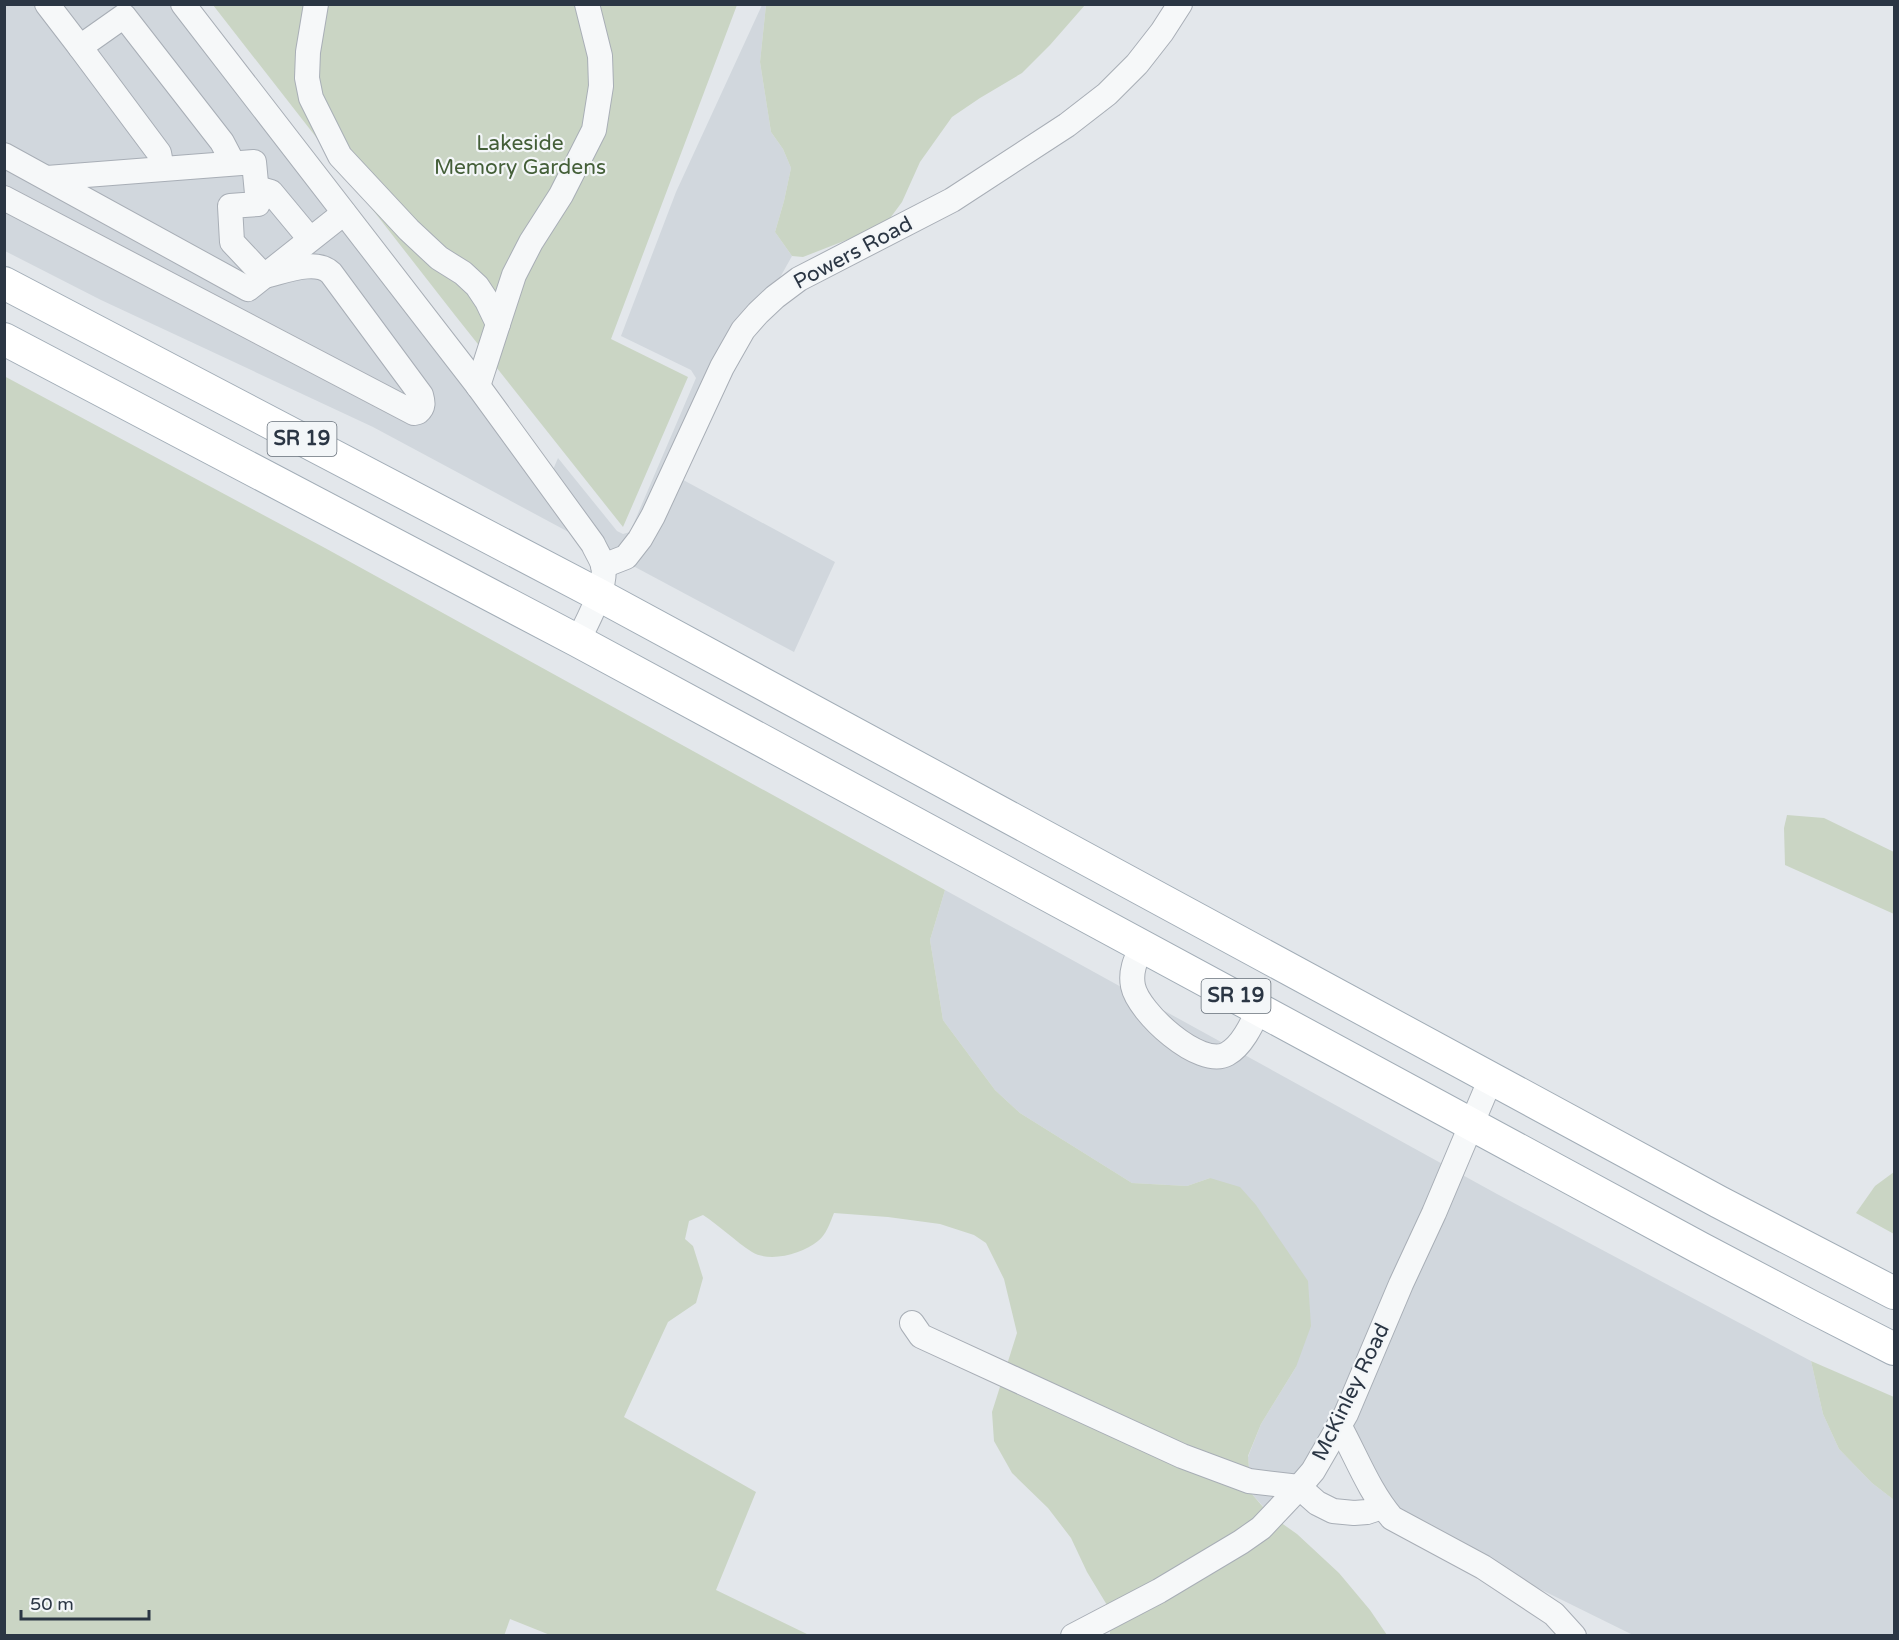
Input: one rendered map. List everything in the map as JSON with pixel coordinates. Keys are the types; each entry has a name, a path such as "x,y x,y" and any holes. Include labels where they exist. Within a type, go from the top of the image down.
{"main road":[{"name":"SR 19","path":"4,283 151,360 601,581 1491,1078 1719,1202 1894,1293"},
{"path":"4,306 121,359 151,360"},
{"name":"SR 19","path":"4,339 578,640 1470,1124 1894,1349"}],"street":[{"path":"47,4 159,153 162,170"},
{"path":"183,4 478,386 593,544 601,581 578,640"},
{"path":"316,4 308,52 307,78 311,98 340,156 408,230 439,258 463,273 477,286 498,324"},
{"path":"478,386 514,275 531,242 561,195 594,130 601,86 600,56 587,4"},
{"name":"Powers Road","path":"601,581 626,557 640,539 723,366 744,330 758,313 775,297 805,276 952,200 1067,125 1107,94 1137,64 1180,4"},
{"path":"80,47 124,16 222,142 233,163"},
{"path":"4,155 248,289 344,213"},
{"path":"46,178 254,162 258,204 230,206 232,242 264,276"},
{"path":"257,188 270,192 310,239"},
{"path":"4,198 414,413 422,409 421,395 325,267 315,265 264,276"},
{"path":"1142,946 1132,970 1133,987 1143,1007 1174,1037 1199,1052 1219,1057 1229,1054 1249,1029 1259,1009"},
{"name":"McKinley Road","path":"1074,1635 1159,1591 1241,1542 1261,1528 1313,1471 1346,1414 1491,1078"},
{"path":"912,1323 921,1336 949,1350 1182,1456 1249,1481 1299,1487 1317,1503 1333,1511 1367,1512 1382,1507"},
{"path":"1339,1425 1382,1507 1392,1518 1483,1567 1554,1614 1574,1635"}],"shaded area":[{"path":"4,5 172,5 470,391 576,536 373,427 101,300 5,251"},
{"path":"762,5 766,5 760,62 771,132 783,149 791,168 775,232 792,256 699,423 674,475 835,562 794,652 607,552 552,472 558,458 617,531 623,534 630,532 696,378 691,370 621,336 676,192"},
{"path":"945,890 1497,1194 1811,1361 1823,1414 1839,1449 1872,1483 1894,1500 1894,1635 1633,1635 1386,1513 1337,1441 1270,1514 1251,1493 1248,1457 1261,1424 1296,1367 1210,1178 1187,1186 1132,1183 1020,1113 995,1090 943,1020 930,940"}],"green space":[{"name":"Lakeside Memory Gardens","path":"213,5 737,5 611,339 688,377 623,527 454,314"},
{"path":"766,5 1085,5 1022,73 952,117 920,162 902,202 885,225 803,257 792,256 775,232 791,168 783,149 771,132 760,62"},
{"path":"4,376 325,548 945,890 930,940 943,1020 995,1090 1020,1113 1132,1183 1187,1186 1210,1178 1240,1187 1256,1205 1308,1281 1311,1326 1296,1367 1261,1424 1248,1456 1251,1493 1270,1515 1297,1534 1339,1573 1370,1610 1387,1635 1110,1635 1110,1610 1087,1572 1071,1538 1048,1508 1012,1473 994,1441 992,1412 1017,1333 1004,1279 986,1243 974,1235 940,1224 834,1213 826,1232 818,1241 803,1250 777,1257 752,1252 703,1215 689,1221 685,1239 693,1246 703,1278 696,1303 668,1322 624,1417 756,1492 716,1590 809,1635 550,1635 510,1619 504,1636 5,1635"},
{"path":"1787,815 1824,818 1894,852 1894,914 1785,865 1784,828"},
{"path":"1894,1172 1894,1234 1856,1213 1875,1186"},
{"path":"1811,1361 1894,1397 1894,1500 1872,1483 1839,1449 1823,1414"}]}
